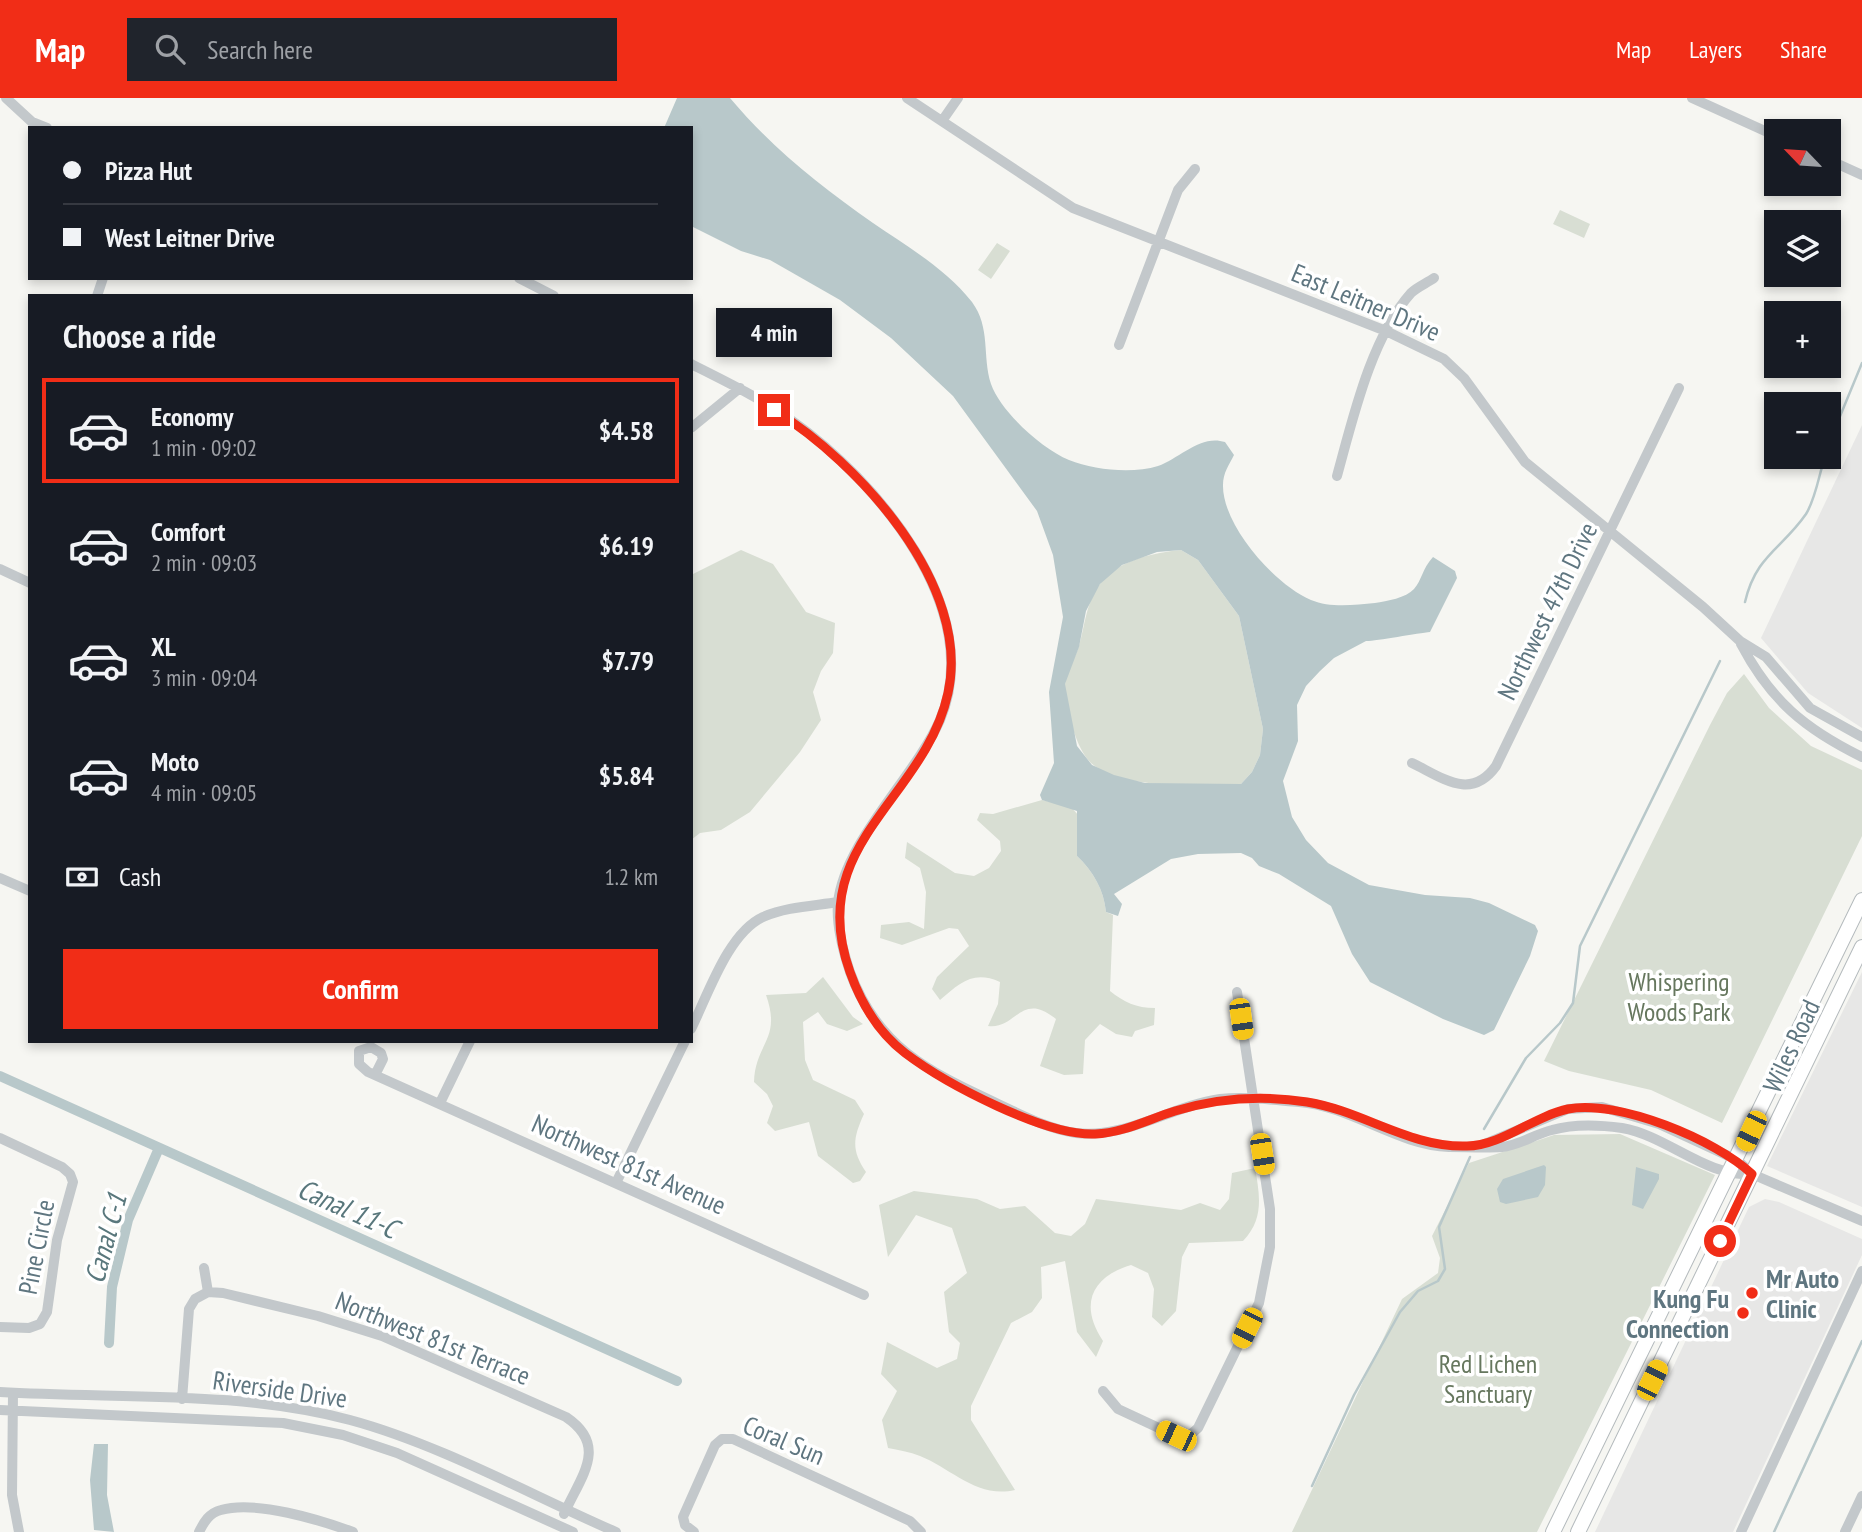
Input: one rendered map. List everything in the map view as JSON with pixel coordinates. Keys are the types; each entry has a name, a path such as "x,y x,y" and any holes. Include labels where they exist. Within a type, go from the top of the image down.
{"main road":[{"name":"Wiles Road","path":"1553,1532 1730,1175 1862,900"},
{"path":"1837,950 1859,953"},
{"name":"Wiles Road","path":"1578,1532 1859,953"}],"street":[{"path":"6,98 32,122 42,126"},
{"name":"East Leitner Drive","path":"907,98 1073,208 1386,331 1444,359 1464,378 1525,462 1703,607 1740,641 1766,657 1810,708 1862,737"},
{"path":"943,121 957,98"},
{"path":"1692,98 1764,131"},
{"path":"1841,165 1862,175"},
{"path":"1119,345 1178,190 1195,169"},
{"path":"1337,476 1357,403 1386,331 1412,291 1434,278"},
{"path":"523,280 550,294"},
{"path":"693,365 740,388 791,420 837,457 881,504 922,565 938,596 948,628 951,659 949,692 940,720 926,747 865,838 848,870 838,902 844,956 856,988 874,1021 900,1049 934,1074 1036,1122 1073,1133 1098,1134 1220,1099 1306,1102 1333,1108 1444,1147 1503,1147 1571,1126 1624,1129 1652,1138 1730,1175 1752,1174"},
{"path":"693,426 740,388"},
{"name":"Northwest 47th Drive","path":"1412,763 1454,783 1469,785 1486,781 1496,766 1611,532 1679,388"},
{"path":"0,569 28,582"},
{"name":"East Leitner Drive","path":"1740,641 1785,709 1829,741 1862,757"},
{"path":"1800,720 1810,708"},
{"path":"0,878 28,890"},
{"path":"693,1025 743,931 762,918 791,909 838,902"},
{"path":"1103,1391 1118,1409 1176,1436 1190,1435 1198,1428 1259,1303 1266,1281 1270,1209 1237,992"},
{"path":"440,1103 469,1043"},
{"path":"616,1183 684,1043"},
{"name":"Northwest 81st Avenue","path":"376,1073 864,1295"},
{"path":"1480,1146 1568,1109 1602,1107 1643,1117 1737,1160 1752,1174 1862,1221"},
{"name":"Pine Circle","path":"0,1138 62,1167 70,1174 73,1182 57,1240 47,1312 40,1324 29,1328 0,1326"},
{"path":"183,1399 189,1309 195,1299 208,1292 204,1268"},
{"path":"1741,1532 1862,1271"},
{"name":"Northwest 81st Terrace","path":"208,1292 318,1315 382,1336 566,1417 579,1425 589,1439 591,1453 566,1510"},
{"name":"Riverside Drive","path":"0,1392 269,1405 351,1420 405,1438 616,1532"},
{"path":"13,1393 6,1494 19,1532"},
{"name":"Riverside Drive","path":"0,1410 283,1423 343,1435 397,1452 558,1529 573,1532"},
{"name":"Coral Sun","path":"694,1532 685,1525 684,1517 715,1445 722,1439 733,1439 910,1521 921,1532"},
{"path":"1845,1532 1862,1496"},
{"path":"199,1532 206,1519 219,1510 260,1510 293,1515 354,1532"},
{"path":"558,1529 566,1510"},
{"path":"1851,1520 1862,1526"}],"shaded area":[{"path":"677,98 730,98 780,150 816,180 913,250 962,290 972,302 982,322 988,374 996,395 1035,439 1058,455 1090,466 1137,470 1158,466 1208,441 1225,442 1234,455 1225,473 1223,485 1231,518 1267,568 1311,600 1342,605 1396,599 1417,586 1433,557 1455,571 1457,578 1430,632 1366,641 1334,658 1306,686 1297,705 1298,741 1283,781 1292,817 1306,840 1328,863 1369,885 1425,895 1470,898 1489,903 1535,925 1538,931 1530,956 1494,1030 1484,1035 1443,1019 1370,982 1352,954 1331,906 1241,853 1198,854 1171,859 1114,894 1122,904 1118,916 1106,912 1097,881 1077,856 1077,811 1042,800 1040,795 1054,763 1049,692 1063,617 1053,555 1037,511 953,396 891,338 840,300 770,260 741,251 693,227 693,126 665,126","holes":["1181,550 1198,560 1239,616 1263,729 1260,755 1252,772 1241,784 1145,783 1114,775 1092,765 1077,746 1065,684 1079,647 1086,611 1100,584 1122,565 1157,552"]},
{"path":"1862,425 1862,728 1808,693 1761,638"},
{"path":"1862,972 1862,1207 1767,1166"},
{"path":"1544,1165 1545,1185 1538,1197 1506,1204 1500,1202 1497,1189 1503,1179"},
{"path":"1636,1167 1659,1174 1643,1209 1632,1205"},
{"path":"1765,1199 1779,1202 1862,1239 1862,1255 1733,1532 1595,1532 1749,1207"},
{"path":"94,1444 108,1444 107,1495 114,1532 94,1530 90,1480"}],"green space":[{"path":"1560,210 1590,224 1584,238 1553,224"},
{"path":"997,243 1010,251 991,279 978,270"},
{"path":"741,550 773,564 806,612 835,623 833,653 821,671 813,692 821,720 800,752 750,812 721,830 700,833 693,838 693,574"},
{"path":"1181,550 1198,560 1239,616 1263,729 1260,755 1252,772 1241,784 1163,784 1121,778 1104,772 1091,763 1080,748 1069,715 1065,693 1068,671 1078,649 1091,600 1100,584 1126,563 1159,553"},
{"name":"Whispering Woods Park","path":"1744,674 1769,708 1811,746 1862,770 1862,836 1722,1123 1651,1090 1569,1071 1544,1061 1710,725 1727,693"},
{"path":"1042,800 1071,807 1079,816 1077,856 1097,881 1106,912 1113,915 1110,991 1131,1004 1155,1008 1154,1025 1135,1031 1132,1037 1116,1034 1100,1024 1085,1040 1083,1074 1064,1075 1040,1066 1056,1019 1044,1011 1035,1008 1026,1010 1006,1023 988,1026 998,1004 1000,982 982,977 967,980 940,1000 932,989 937,977 969,946 958,929 949,928 902,945 880,938 881,925 909,922 924,929 926,892 920,868 905,858 907,842 955,873 974,876 989,868 1001,851 1000,841 977,820 980,813 993,814"},
{"path":"823,977 853,1017 863,1024 847,1031 827,1024 818,1012 803,1022 805,1060 813,1080 855,1100 864,1114 855,1144 866,1172 860,1181 853,1183 818,1156 809,1122 775,1131 767,1123 773,1106 767,1094 754,1082 755,1069 771,1022 766,995 806,993"},
{"name":"Red Lichen Sanctuary","path":"1620,1134 1715,1175 1537,1532 1292,1532 1402,1299 1438,1273 1440,1258 1432,1236 1469,1163 1554,1135"},
{"path":"1255,1168 1259,1207 1250,1233 1243,1241 1189,1243 1182,1257 1176,1311 1162,1326 1152,1317 1154,1289 1148,1273 1131,1265 1117,1270 1098,1285 1091,1304 1092,1316 1103,1341 1096,1357 1077,1332 1065,1261 1041,1267 1042,1298 1032,1312 1011,1323 971,1406 971,1420 1015,1490 988,1490 965,1481 920,1456 888,1448 882,1420 897,1391 881,1374 887,1342 937,1368 957,1359 960,1343 949,1332 944,1292 967,1273 952,1228 916,1215 888,1257 879,1205 914,1191 977,1199 1000,1209 1025,1206 1055,1233 1071,1236 1085,1224 1096,1199 1181,1210 1200,1203 1220,1210 1229,1199 1232,1173"}],"waterway":[{"path":"1841,414 1862,363"},
{"path":"1745,602 1756,573 1806,514 1822,469"},
{"path":"1484,1129 1526,1058 1560,1023 1573,1003 1580,946 1720,661"},
{"name":"Canal 11-C","path":"0,1076 677,1381"},
{"name":"Canal C-1","path":"109,1343 112,1287 128,1220 159,1148"},
{"path":"1312,1486 1354,1395 1400,1312 1418,1291 1438,1281 1445,1269 1439,1227 1470,1157"},
{"path":"1774,1532 1862,1341"}],"place":[{"name":"Mr Auto Clinic","path":"1752,1293"},
{"name":"Kung Fu Connection","path":"1743,1313"}],"route":[{"path":"774,410 791,420 837,457 881,504 928,576 938,596 948,628 951,659 949,692 940,720 926,747 865,838 848,870 838,902 844,956 856,988 874,1021 900,1049 934,1074 1036,1122 1073,1133 1098,1134 1220,1099 1306,1102 1333,1108 1420,1141 1444,1147 1480,1146 1568,1109 1602,1107 1630,1113 1737,1160 1752,1174 1720,1241"}]}
